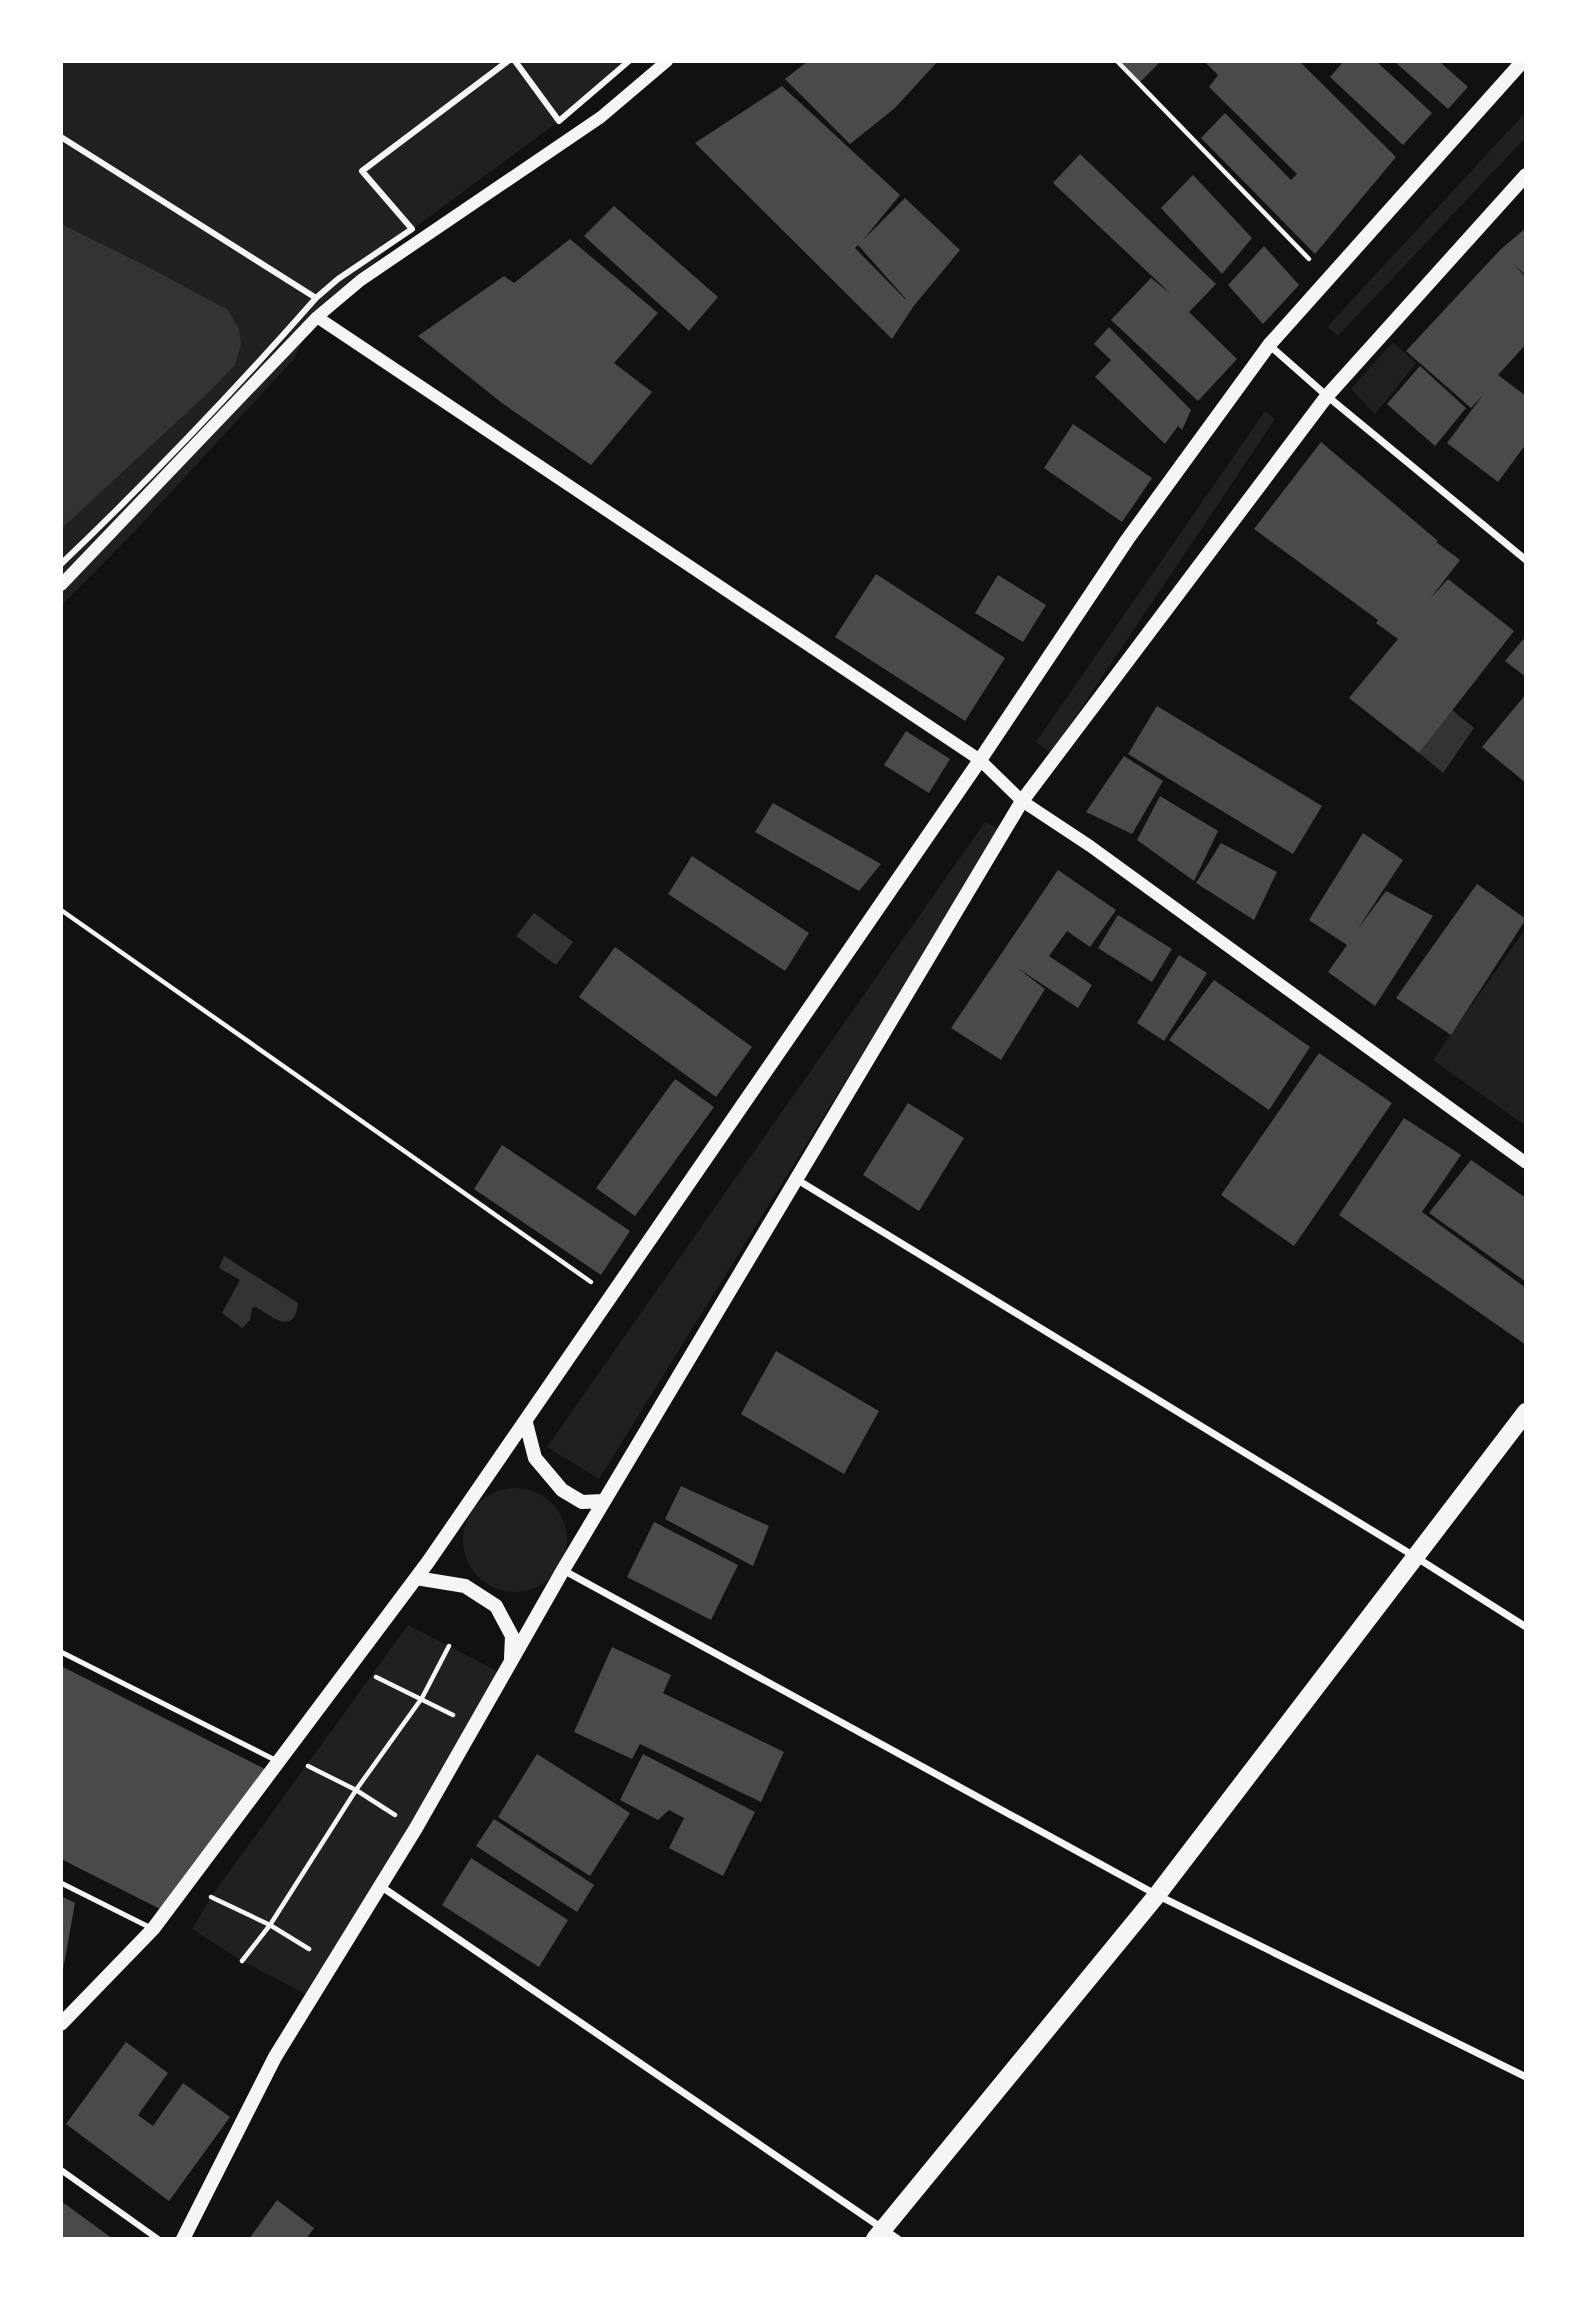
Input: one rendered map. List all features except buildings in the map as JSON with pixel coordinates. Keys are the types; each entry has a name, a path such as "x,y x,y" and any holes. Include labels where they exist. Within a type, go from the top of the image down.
{"main road":[{"path":"61,2024 153,1929 416,1578 526,1423 980,760 1127,540 1269,345 1523,61"},
{"path":"183,2239 275,2057 416,1828 603,1501 1021,802 1327,397 1526,174"},
{"path":"886,2235 1157,1895 1526,1412"},
{"path":"526,1423 535,1458 562,1490 582,1502 603,1501"},
{"path":"416,1578 465,1586 496,1606 512,1636 511,1659"}],"street":[{"path":"61,564 269,352 316,298 338,279 412,229 362,171 508,61"},
{"path":"515,61 559,121 629,61"},
{"path":"61,585 317,317 361,280 601,117 667,61"},
{"path":"61,137 316,298"},
{"path":"317,317 980,760 1021,802 1090,846 1526,1163"},
{"path":"1269,345 1327,397 1526,560"},
{"path":"796,1179 1526,1627"},
{"path":"563,1570 1157,1895 1526,2077"},
{"path":"379,1885 886,2235"},
{"path":"61,2169 158,2239"}],"lane":[{"path":"61,1652 280,1762"},
{"path":"61,1882 153,1929"}],"path":[{"path":"1117,61 1329,280"},
{"path":"61,910 612,1297"},
{"path":"242,1961 270,1925 356,1790 422,1698 449,1646"},
{"path":"371,1675 457,1717"},
{"path":"307,1765 356,1790 399,1818"},
{"path":"211,1897 270,1925 311,1950"}],"shaded area":[{"path":"61,61 629,61 559,121 391,245 377,261 320,306 294,359 136,530 61,606"},
{"path":"1526,112 1526,137 1338,336 1327,327"},
{"path":"61,224 228,310 239,329 241,344 235,365 209,392 61,529"},
{"path":"1393,342 1416,363 1375,414 1351,389"},
{"path":"1265,411 1275,419 1051,753 1036,742"},
{"path":"1452,710 1474,728 1443,773 1419,753"},
{"path":"985,822 1001,830 599,1479 547,1447"},
{"path":"534,913 573,942 556,965 516,936"},
{"path":"1526,928 1526,1126 1433,1060"},
{"path":"224,1256 298,1303 292,1319 287,1322 275,1319 256,1307 252,1308 250,1320 242,1328 222,1313 240,1280 219,1268"},
{"path":"515,1488 535,1492 552,1503 563,1520 567,1540 563,1560 552,1577 535,1588 515,1592 495,1588 478,1577 467,1560 463,1540 467,1520 478,1503 495,1492"},
{"path":"408,1625 499,1672 311,1997 242,1961 192,1929 211,1897"}]}
